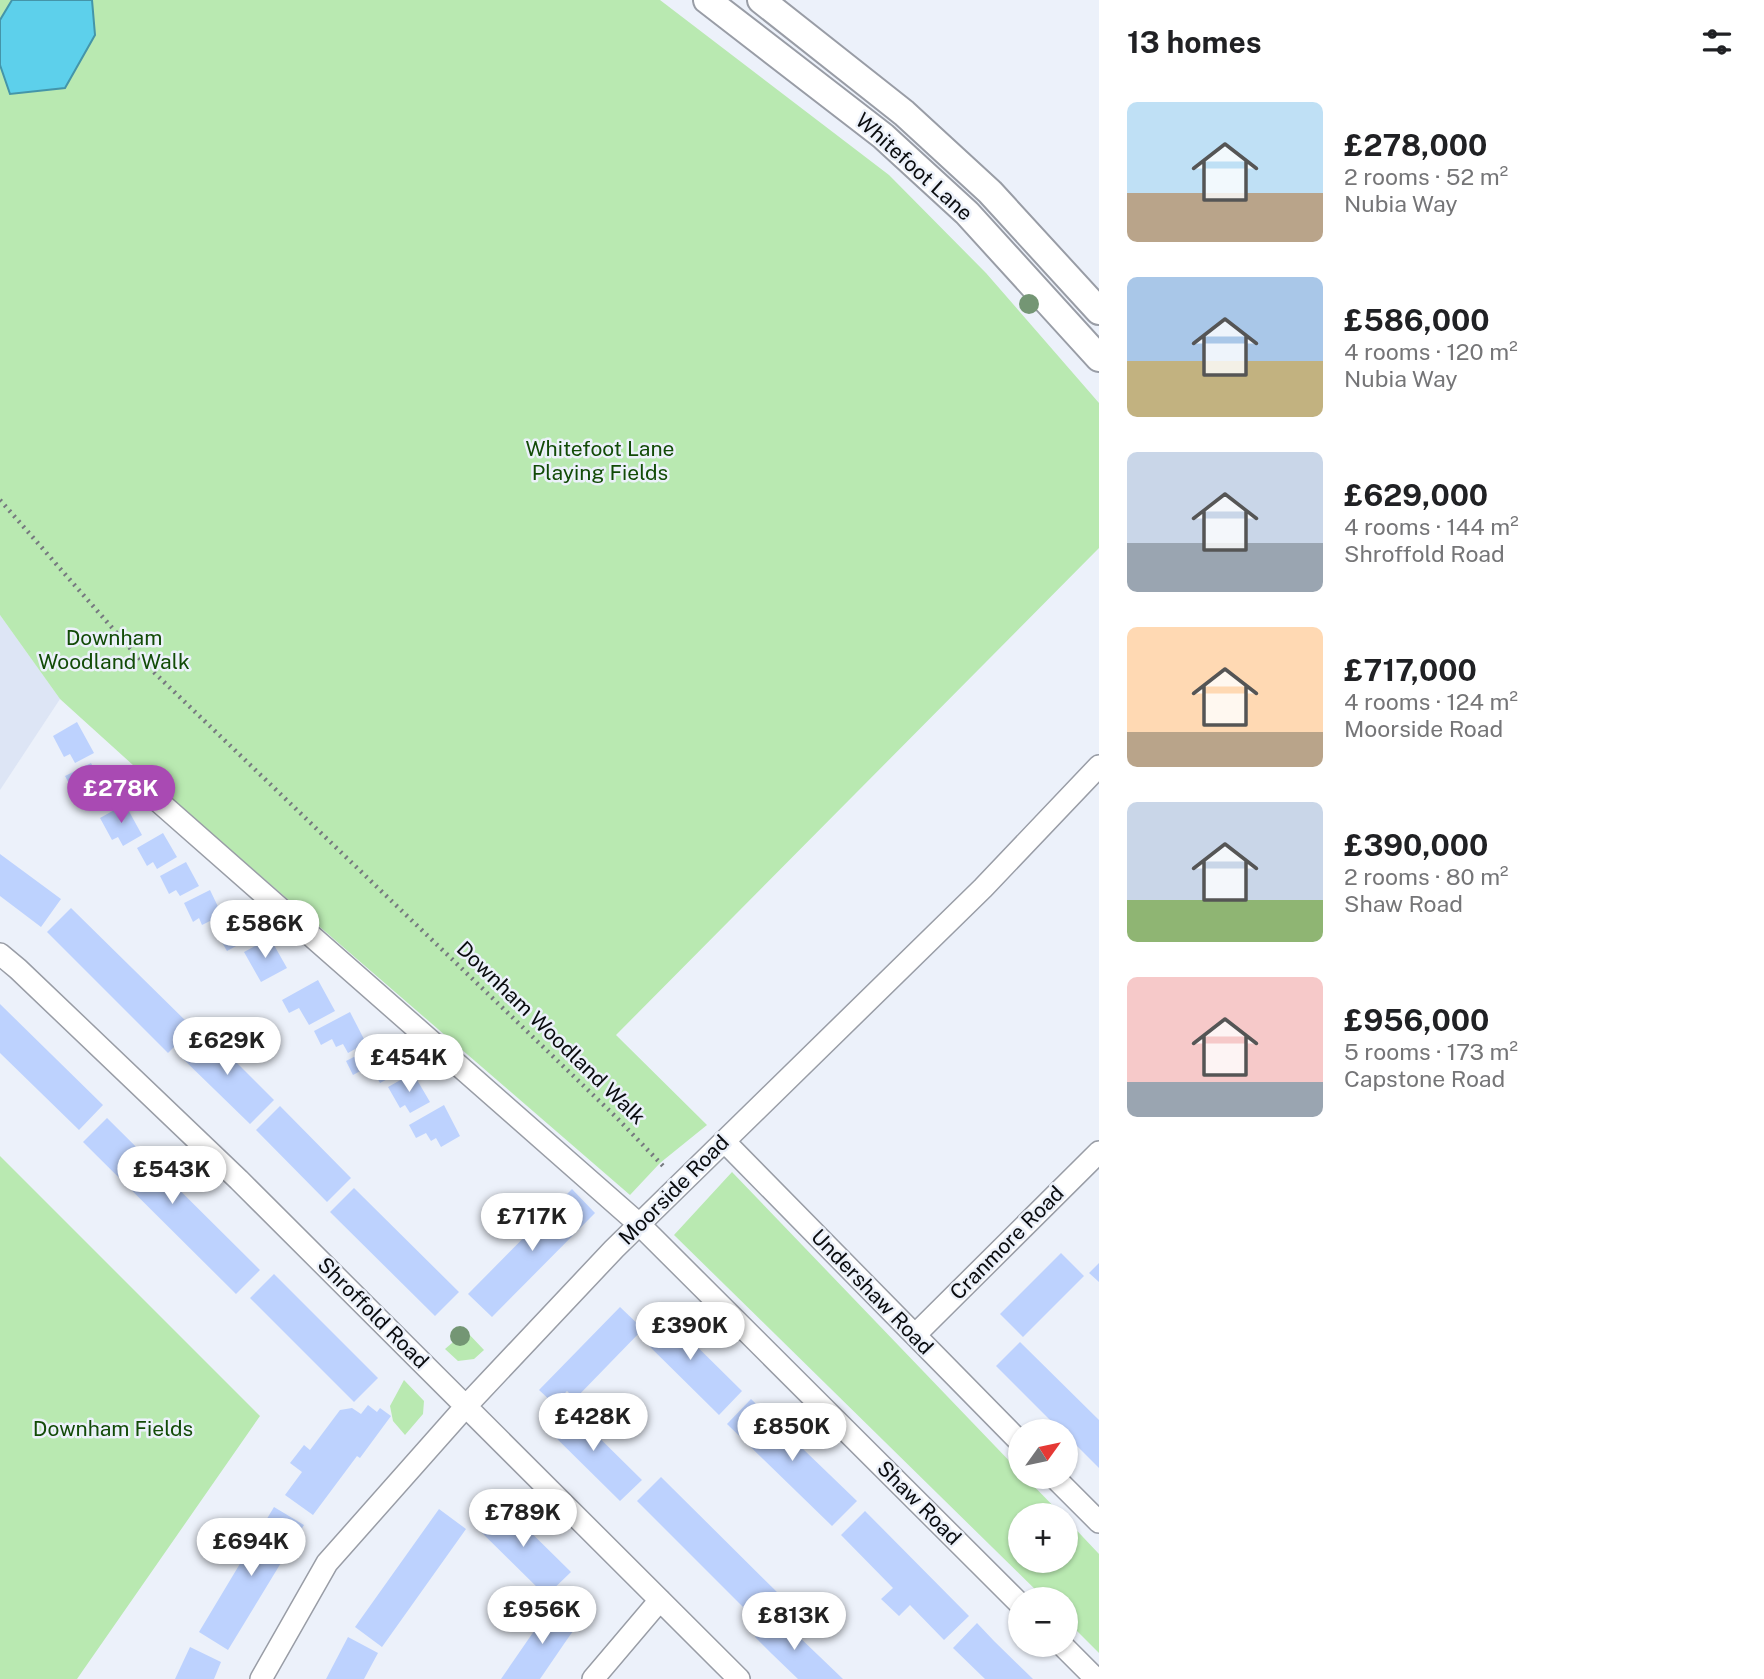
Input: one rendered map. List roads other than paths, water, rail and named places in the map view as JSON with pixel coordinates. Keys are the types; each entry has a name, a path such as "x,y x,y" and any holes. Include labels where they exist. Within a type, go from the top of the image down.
{"street":[{"name":"Whitefoot Lane","path":"707,0 883,136 967,213 1099,358"},
{"name":"Whitefoot Lane","path":"761,0 904,113 990,192 1099,311"},
{"name":"Moorside Road","path":"261,1679 327,1563 467,1405 640,1225 983,888 1099,766"},
{"name":"Shaw Road","path":"141,786 640,1225 1008,1592"},
{"name":"Shroffold Road","path":"0,954 239,1180 739,1679"},
{"name":"Undershaw Road","path":"724,1141 1008,1430"},
{"name":"Cranmore Road","path":"915,1335 1095,1164"},
{"path":"1066,1489 1099,1522"},
{"path":"593,1679 660,1600"},
{"path":"1074,1657 1096,1679"}],"water":[{"path":"12,0 92,0 95,35 65,88 10,94 0,65 0,20"}],"park label":[{"name":"Whitefoot Lane Playing Fields","path":"600,461"},
{"name":"Downham Woodland Walk","path":"114,650"},
{"name":"Downham Fields","path":"113,1429"}]}
